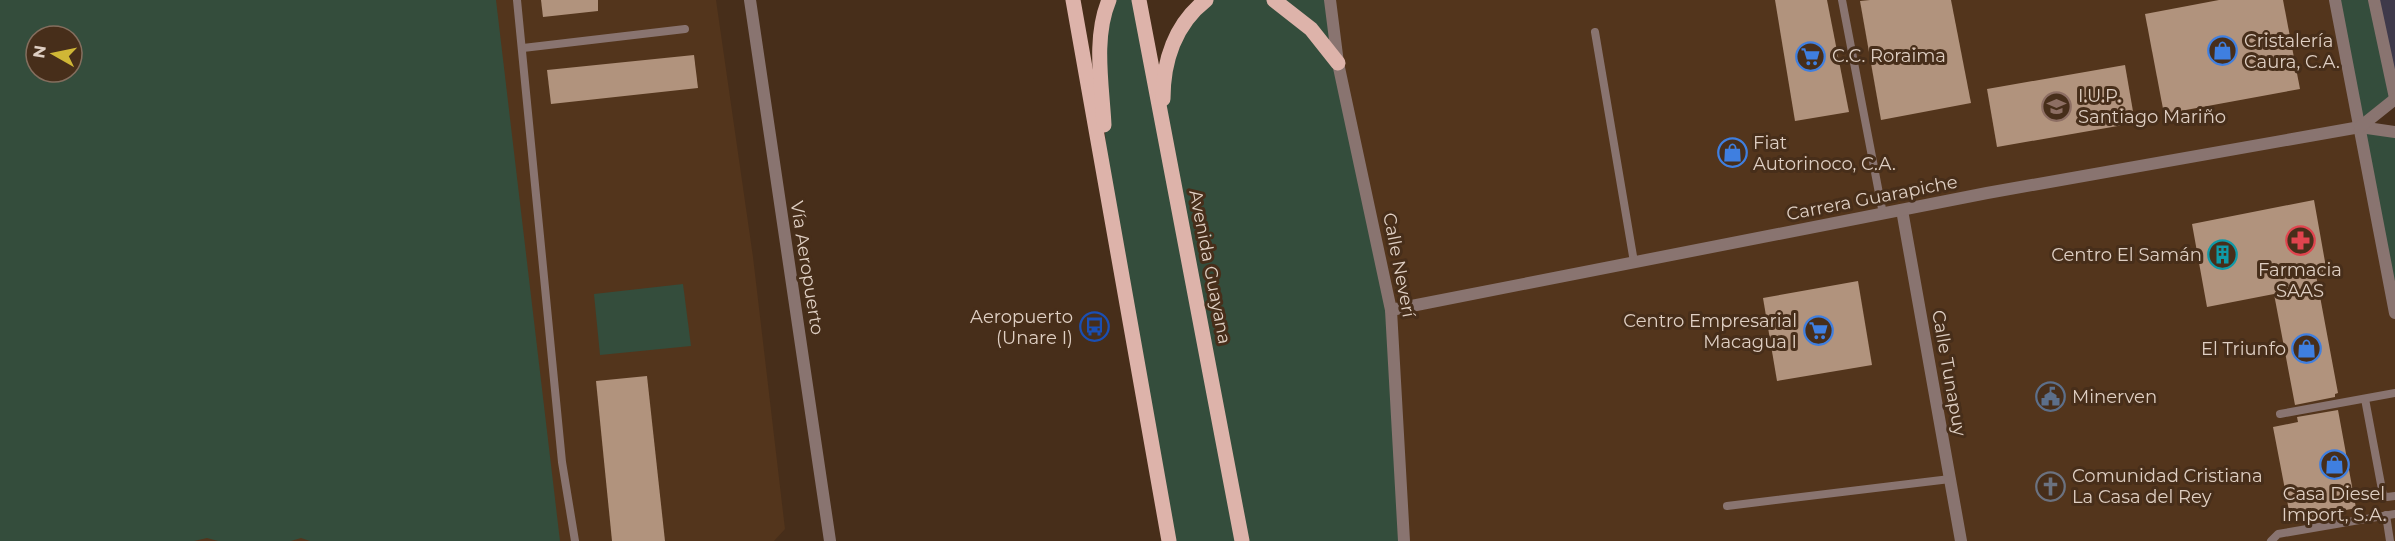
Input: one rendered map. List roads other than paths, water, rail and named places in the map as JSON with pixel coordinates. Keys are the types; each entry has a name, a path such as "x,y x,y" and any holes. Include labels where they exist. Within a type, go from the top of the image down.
{"main road":[{"path":"1073,0 1169,541"},
{"path":"1108,187 1101,35 1103,14 1109,0"},
{"name":"Avenida Guayana","path":"1139,0 1242,541"},
{"path":"1163,129 1166,65 1173,43 1195,8 1206,0"},
{"path":"1274,0 1311,29 1338,63"}],"street":[{"name":"Vía Aeropuerto","path":"750,0 830,541"},
{"name":"Calle Neverí","path":"1330,0 1338,63 1391,310 1404,541"},
{"path":"2335,0 2395,313"},
{"path":"2360,127 2395,99 2374,0"},
{"name":"Carrera Guarapiche","path":"1391,310 1902,210 2360,127"},
{"path":"2360,127 2395,132"},
{"name":"Calle Tunapuy","path":"1902,210 1961,541"}],"lane":[{"path":"517,0 562,462 575,541"},
{"path":"1842,0 1883,214"},
{"path":"523,48 685,29"},
{"path":"1595,32 1634,262"},
{"path":"2280,414 2395,393"},
{"path":"2365,399 2383,495 2395,496"},
{"path":"1726,506 1950,478"},
{"path":"2271,541 2278,534 2391,514 2390,541"}],"place":[{"name":"Cristalería Caura, C.A.","path":"2223,51"},
{"name":"C.C. Roraima","path":"1811,56"},
{"name":"I.U.P. Santiago Mariño","path":"2057,106"},
{"name":"Fiat Autorinoco, C.A.","path":"1732,153"},
{"name":"Farmacia SAAS","path":"2300,241"},
{"name":"Centro El Samán","path":"2223,255"},
{"name":"Aeropuerto (Unare I)","path":"1094,327"},
{"name":"Centro Empresarial Macagua I","path":"1818,331"},
{"name":"El Triunfo","path":"2307,349"},
{"name":"Minerven","path":"2051,397"},
{"name":"Casa Diesel Import, S.A.","path":"2334,465"},
{"name":"Comunidad Cristiana La Casa del Rey","path":"2051,486"}]}
